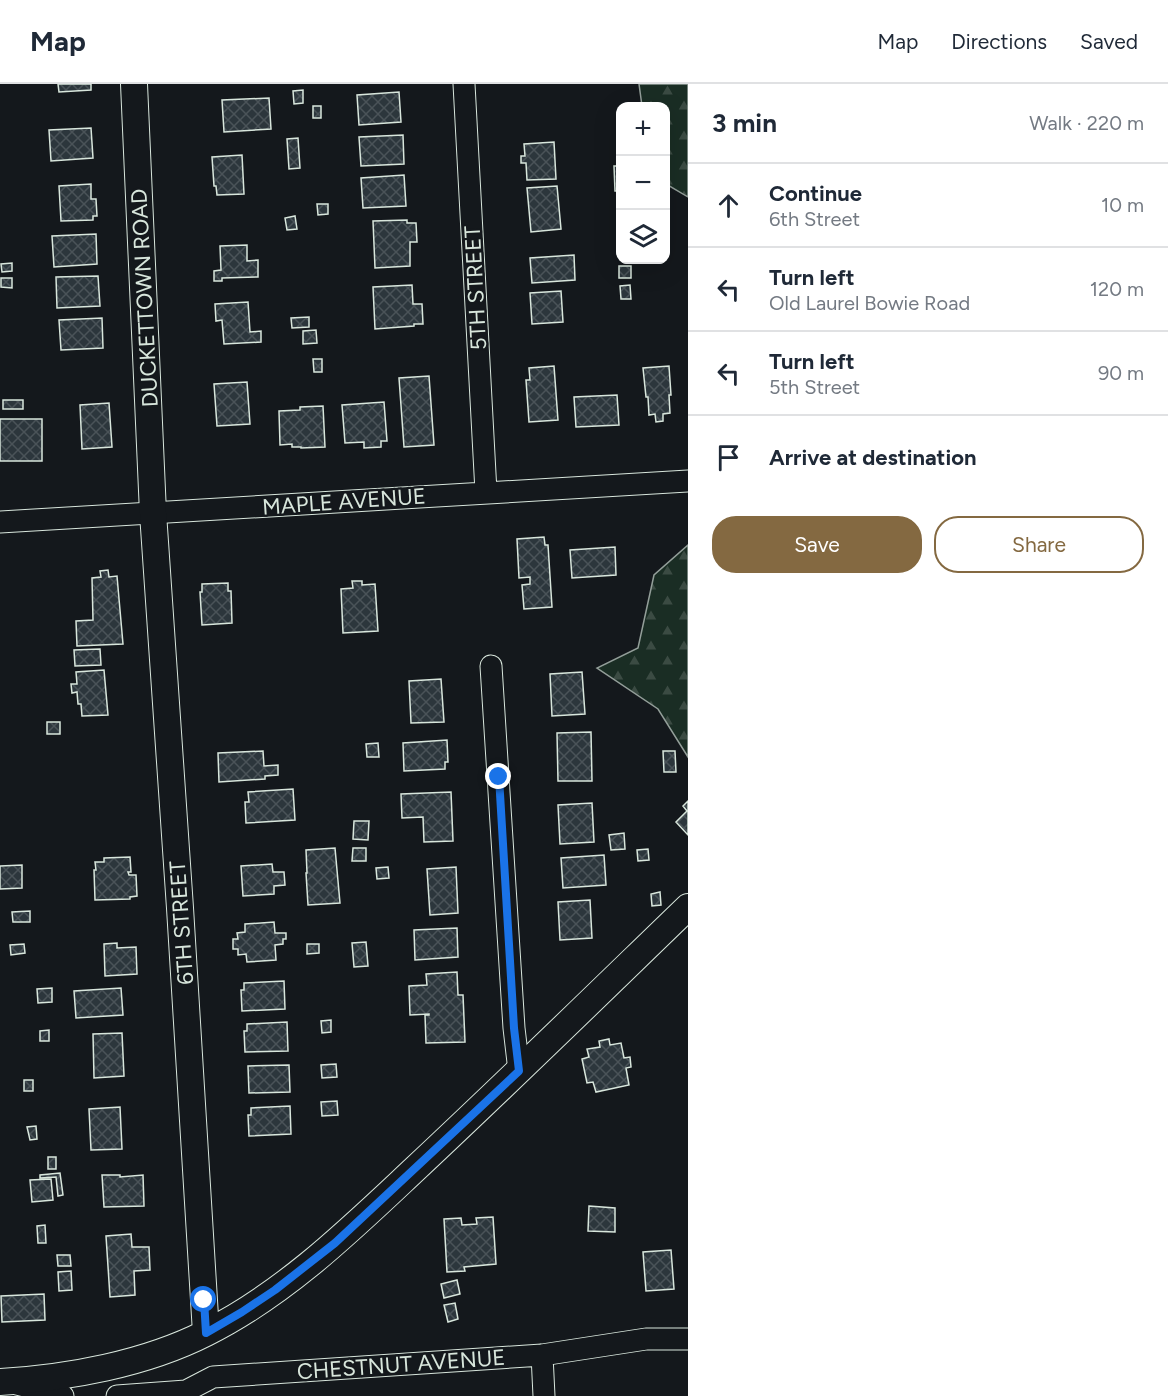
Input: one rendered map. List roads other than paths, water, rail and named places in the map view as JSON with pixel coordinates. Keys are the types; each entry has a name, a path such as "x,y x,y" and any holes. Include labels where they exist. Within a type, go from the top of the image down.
{"street":[{"name":"DUCKETTOWN ROAD","path":"134,84 153,513"},
{"name":"5TH STREET","path":"464,84 486,492"},
{"name":"MAPLE AVENUE","path":"0,522 688,481"},
{"name":"6TH STREET","path":"153,513 206,1333"},
{"path":"491,666 514,1028 519,1071"},
{"path":"4,1382 113,1366 163,1351 206,1333 275,1290 335,1243 519,1071 688,907"},
{"name":"CHESTNUT AVENUE","path":"117,1396 542,1355 646,1339 688,1339"},
{"path":"542,1355 544,1396"},
{"path":"4,1382 63,1396"}]}
